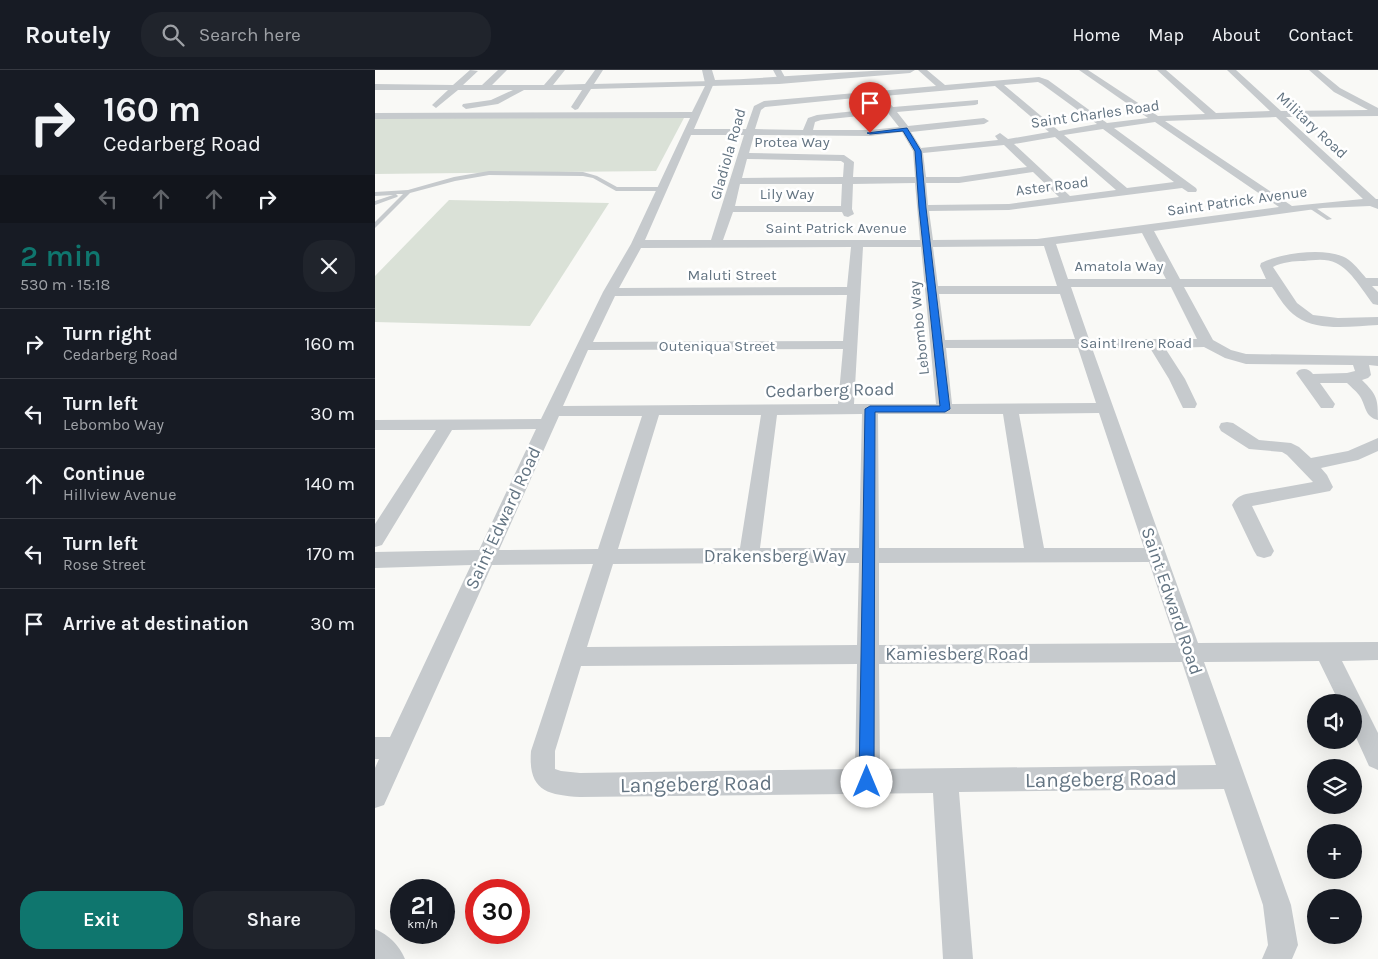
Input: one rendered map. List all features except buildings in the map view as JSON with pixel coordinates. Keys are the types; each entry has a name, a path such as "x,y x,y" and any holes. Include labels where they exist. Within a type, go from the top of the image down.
{"street":[{"path":"485,87 503,70"},
{"path":"546,88 561,70"},
{"path":"575,107 599,70"},
{"path":"637,244 710,82 707,70"},
{"path":"777,70 783,81"},
{"path":"375,87 588,87 621,90 635,82 668,84 783,81 838,73 910,70"},
{"path":"922,70 942,87"},
{"path":"1083,70 1291,210"},
{"path":"1161,70 1213,116"},
{"name":"Military Road","path":"1231,70 1376,203"},
{"path":"1313,70 1337,90 1378,113"},
{"path":"474,71 436,106 486,104 509,98 523,88"},
{"path":"411,86 415,76"},
{"name":"Gladiola Road","path":"716,244 756,110 761,104 1030,79 1043,80 1106,126"},
{"path":"996,82 1125,192"},
{"path":"661,96 668,84"},
{"path":"877,93 905,129 918,151"},
{"path":"807,133 809,122 816,118 975,102"},
{"path":"964,103 1067,199"},
{"name":"Saint Charles Road","path":"918,151 1006,142 1156,119 1277,114 1378,113"},
{"path":"375,116 696,115"},
{"path":"689,132 870,133 984,121"},
{"name":"Aster Road","path":"1106,126 1188,187"},
{"name":"Lebombo Way","path":"918,151 926,244 945,409"},
{"name":"Protea Way","path":"743,156 845,158 849,162 848,181"},
{"path":"736,181 967,180 1034,168"},
{"name":"Lily Way","path":"728,209 847,212 848,181"},
{"name":"Aster Road","path":"923,208 1009,206 1125,192 1188,187"},
{"name":"Saint Patrick Avenue","path":"637,244 1049,242 1311,207 1376,203"},
{"name":"Saint Irene Road","path":"937,344 1207,343 1147,230"},
{"name":"Saint Edward Road","path":"1049,242 1281,920 1283,946 1277,959"},
{"name":"Saint Edward Road","path":"375,796 386,748 484,557 583,346 637,244"},
{"path":"846,409 857,244"},
{"path":"1378,301 1340,260 1321,256 1268,264 1267,268 1276,282 1298,311 1306,317 1325,321 1378,320"},
{"path":"1176,282 1276,282"},
{"name":"Amatola Way","path":"1064,286 1176,282"},
{"path":"1362,282 1378,282"},
{"path":"931,290 1064,286"},
{"name":"Maluti Street","path":"610,292 853,291"},
{"path":"1155,343 1177,379 1189,404"},
{"path":"1207,343 1237,358 1378,360"},
{"name":"Outeniqua Street","path":"583,346 850,345"},
{"path":"1293,360 1327,404"},
{"path":"1308,379 1351,378 1364,374 1360,361"},
{"path":"1351,378 1368,395 1372,408 1378,415"},
{"path":"1010,408 1035,556"},
{"name":"Cedarberg Road","path":"375,426 447,425 652,411 1106,408"},
{"path":"867,782 870,409"},
{"path":"749,556 770,410"},
{"name":"Langeberg Road","path":"652,411 543,751 541,770 547,779 580,785 1233,778"},
{"path":"375,540 447,425"},
{"path":"1227,427 1255,445 1289,448 1321,479 1324,487 1246,500 1241,505 1264,551"},
{"path":"1307,464 1351,456 1378,444"},
{"name":"Drakensberg Way","path":"375,560 484,557 1157,555"},
{"path":"1326,652 1347,694"},
{"name":"Kamiesberg Road","path":"573,657 1326,652 1375,656"},
{"path":"1362,725 1378,758"},
{"path":"945,781 958,959"},
{"path":"375,944 390,959"}],"lane":[{"path":"375,203 454,179 489,173 583,174 595,177 616,189 663,189"},
{"path":"375,194 408,192"},
{"path":"375,226 408,192"},
{"path":"1311,207 1329,219"}],"shaded area":[{"path":"685,116 656,171 375,174 375,118"},
{"path":"449,200 609,203 530,326 375,322 375,276"}],"route":[{"path":"867,782 870,409 945,409 918,151 905,129 870,133"}]}
